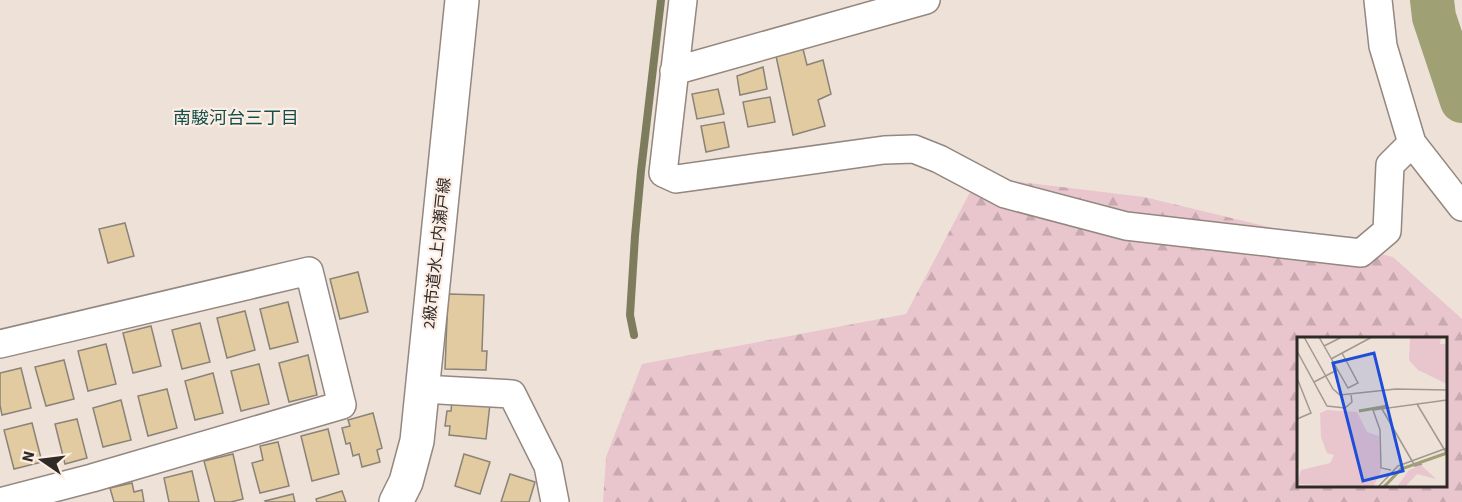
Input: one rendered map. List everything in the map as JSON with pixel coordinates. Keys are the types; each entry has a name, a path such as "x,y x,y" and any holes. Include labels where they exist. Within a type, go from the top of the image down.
{"street":[{"name":"2級市道水上内瀬戸線","path":"396,502 406,482 417,441 462,0"},
{"path":"683,0 663,172 676,179 884,150 914,149 939,159 1005,194 1126,226 1361,252 1387,231 1390,165 1412,143"},
{"path":"674,71 926,0"},
{"path":"1378,0 1383,46 1412,143 1462,207"},
{"path":"0,344 309,270 342,405 95,490 0,502"},
{"path":"422,389 512,394 548,466 555,502"}],"green space":[{"path":"978,177 1144,197 1393,257 1462,319 1462,502 603,502 606,457 642,364 906,314"}],"building":[{"path":"803,49 807,65 823,60 831,94 818,100 825,126 793,135 776,56"},
{"path":"763,67 767,89 740,95 737,76"},
{"path":"718,89 724,114 697,119 692,94"},
{"path":"770,97 775,122 748,127 743,102"},
{"path":"724,122 729,147 706,152 701,126"},
{"path":"125,223 134,256 108,263 99,229"},
{"path":"358,272 368,312 340,319 330,279"},
{"path":"448,294 484,295 482,351 487,351 486,370 445,369"},
{"path":"288,302 298,342 270,349 260,309"},
{"path":"245,311 255,350 227,358 217,318"},
{"path":"200,323 210,362 182,369 172,330"},
{"path":"151,326 161,366 133,373 123,333"},
{"path":"106,344 116,384 88,391 78,351"},
{"path":"308,355 317,395 289,402 279,363"},
{"path":"64,360 74,399 46,406 35,367"},
{"path":"259,364 269,404 241,411 231,371"},
{"path":"21,368 31,408 2,415 0,373"},
{"path":"213,373 223,413 195,420 185,381"},
{"path":"167,389 177,428 148,436 138,396"},
{"path":"121,400 131,440 103,447 93,408"},
{"path":"452,400 490,404 486,439 449,435 450,426 445,426 447,411 451,411"},
{"path":"373,413 382,448 377,450 380,462 362,467 359,454 353,456 350,443 346,444 342,428 350,426 348,420"},
{"path":"77,419 87,458 65,464 55,424"},
{"path":"32,423 42,462 14,469 4,430"},
{"path":"328,429 339,474 312,481 301,436"},
{"path":"278,442 289,486 260,493 252,463 263,460 260,446"},
{"path":"233,454 243,499 215,502 204,461"},
{"path":"464,454 490,462 480,494 455,486"},
{"path":"192,471 199,502 169,502 164,478"},
{"path":"510,474 535,482 529,502 501,502"},
{"path":"132,483 134,492 142,490 144,502 114,502 110,488"},
{"path":"342,491 346,502 317,502 316,499"},
{"path":"293,494 295,502 265,501"}],"waterway":[{"path":"634,335 630,315 635,236 661,0"},
{"path":"1432,0 1434,17 1462,101"}],"district":[{"name":"南駿河台三丁目","path":"236,118"}]}
